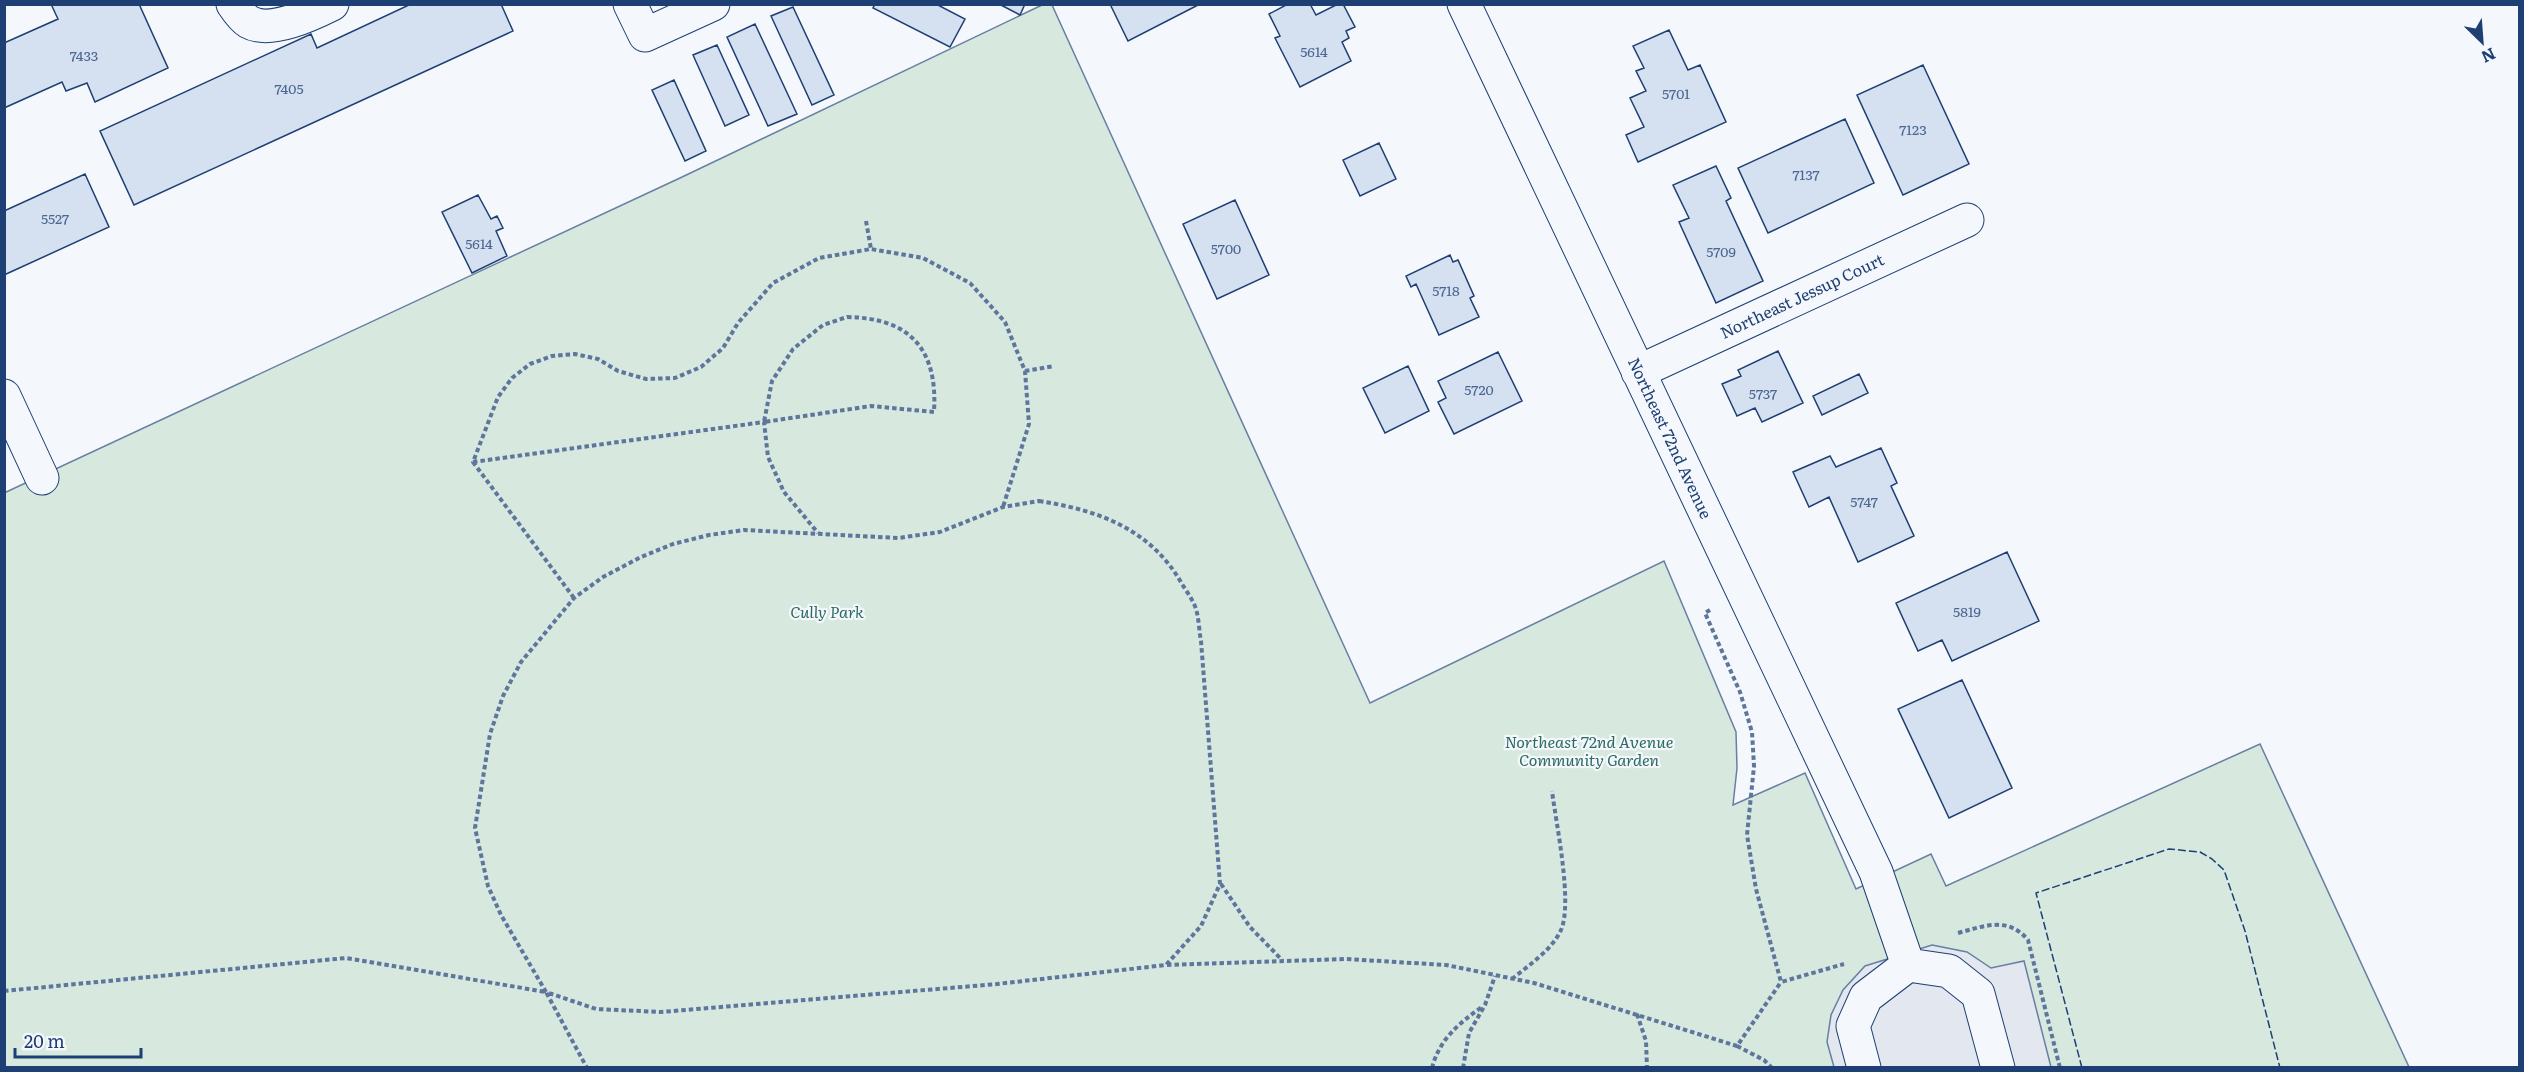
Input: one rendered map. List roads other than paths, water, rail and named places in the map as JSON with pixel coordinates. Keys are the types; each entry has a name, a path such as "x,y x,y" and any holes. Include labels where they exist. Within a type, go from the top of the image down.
{"street":[{"path":"233,4 250,22 266,26 303,18 332,4"},
{"path":"630,4 645,35 713,4"},
{"name":"Northeast 72nd Avenue","path":"1464,4 1876,872 1908,965"},
{"name":"Northeast Jessup Court","path":"1638,372 1967,220"},
{"path":"4,396 42,478"},
{"path":"1864,1068 1853,1026 1866,997 1908,965 1949,971 1978,994 1998,1068"}],"park label":[{"name":"Cully Park","path":"827,612"},
{"name":"Northeast 72nd Avenue Community Garden","path":"1589,751"}]}
